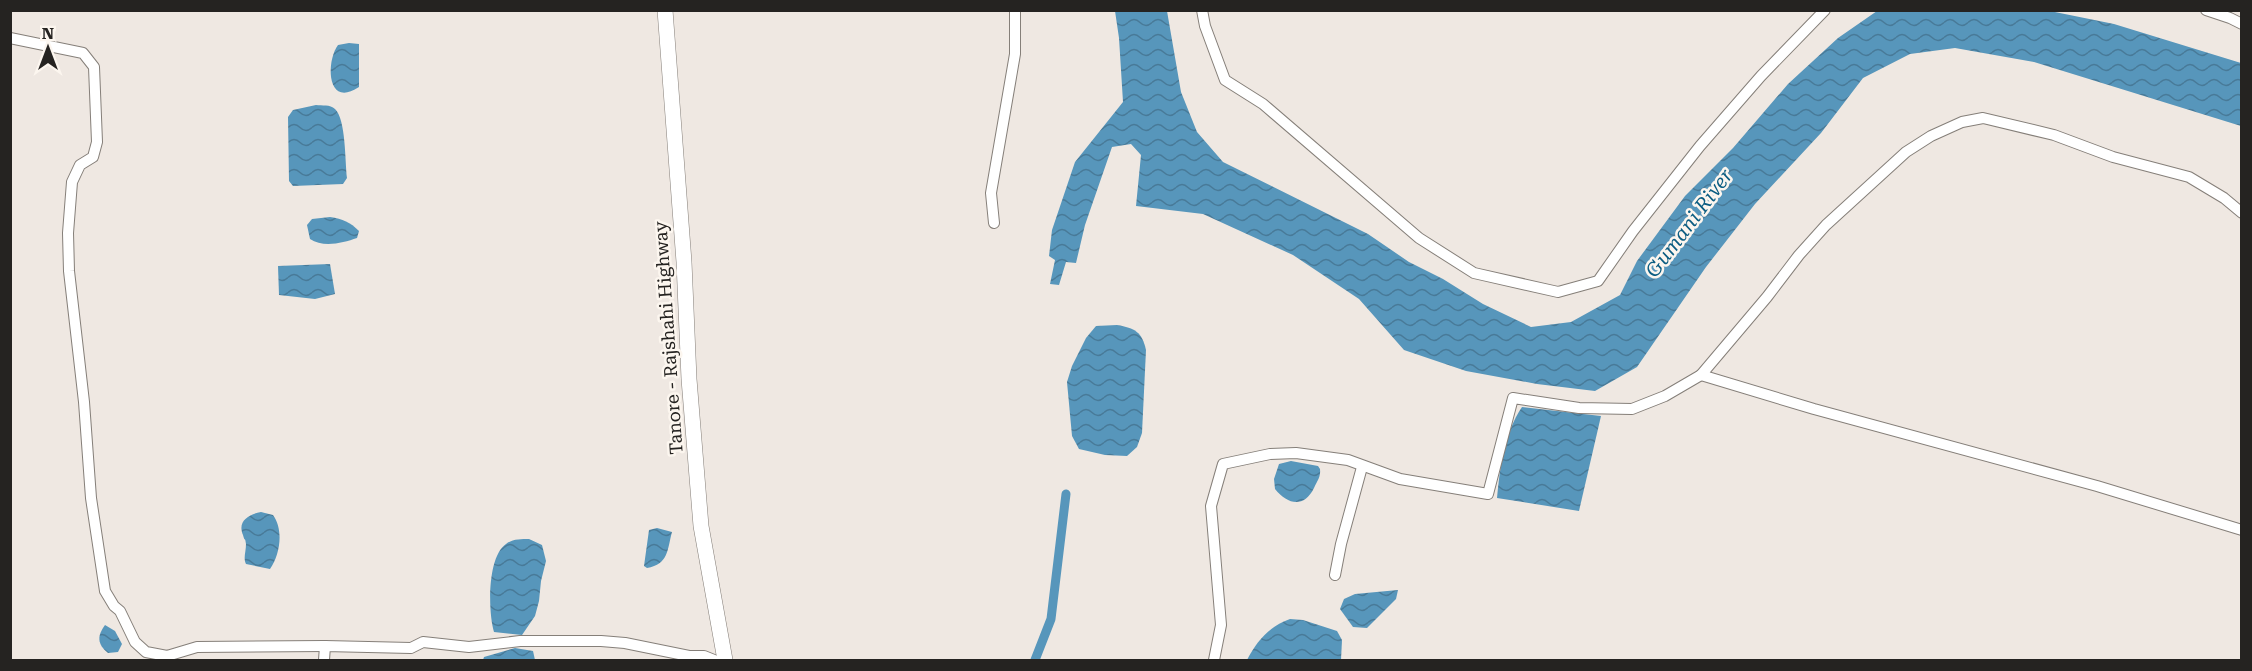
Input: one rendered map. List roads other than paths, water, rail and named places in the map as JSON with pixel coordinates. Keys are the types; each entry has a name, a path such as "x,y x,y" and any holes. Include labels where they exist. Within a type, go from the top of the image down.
{"main road":[{"name":"Tanore - Rajshahi Highway","path":"665,10 701,526 725,660"}],"street":[{"path":"994,223 991,193 1015,54 1016,10"},
{"path":"1202,10 1205,26 1224,80 1263,104 1419,238 1474,273 1558,292 1598,281 1633,231 1701,146 1768,68 1825,10"},
{"path":"2206,10 2241,24"},
{"path":"10,38 83,53 94,67 97,142 93,157 80,165 72,182 68,232 71,303 84,402 91,498 105,591 120,611 135,642 146,652 167,656 197,647 411,648 423,642 469,646 520,641 601,641 625,642 689,656 704,656 714,660"},
{"path":"1214,660 1221,625 1211,506 1224,464 1270,454 1296,453 1348,460 1400,479 1488,494 1513,398 1579,408 1632,409 1665,396 1701,375 1826,225 1906,152 1931,136 1962,122 1983,118 2054,135 2114,157 2189,177 2224,198 2241,213"},
{"path":"1701,375 1814,409 2097,486 2241,530"},
{"path":"1335,575 1362,467"},
{"path":"324,660 325,646"}],"water":[{"name":"Gumani River","path":"1115,11 1167,11 1181,92 1197,132 1223,162 1368,234 1409,262 1443,279 1483,304 1531,327 1571,322 1620,295 1637,261 1685,196 1733,148 1788,84 1838,38 1877,11 2050,11 2114,24 2241,63 2241,126 2034,62 1955,48 1910,54 1863,78 1821,133 1755,204 1706,267 1637,367 1595,391 1537,384 1466,371 1404,350 1359,299 1293,255 1203,214 1136,206 1141,155 1131,144 1112,147 1085,225 1076,263 1066,262 1059,285 1050,284 1055,260 1049,256 1052,230 1075,162 1123,102"},
{"path":"359,44 359,87 348,92 340,92 335,88 332,80 332,61 338,45"},
{"path":"316,105 331,106 339,114 343,131 347,178 343,184 293,186 289,181 288,117 293,110"},
{"path":"330,217 352,225 359,231 357,238 327,244 310,239 307,225 312,219"},
{"path":"330,264 335,294 315,299 279,295 278,266"},
{"path":"1117,325 1137,332 1146,350 1142,433 1137,447 1127,456 1105,455 1079,449 1072,436 1067,382 1086,338 1096,326"},
{"path":"1522,407 1601,416 1579,511 1497,498 1501,462 1507,439"},
{"path":"1291,461 1318,466 1320,469 1319,477 1310,494 1306,499 1296,502 1285,498 1275,489 1274,479 1279,464"},
{"path":"261,512 273,515 279,528 278,550 270,569 246,564 245,559 246,544 242,530 243,522 248,516"},
{"path":"657,528 672,532 668,550 663,560 647,568 644,566 649,530"},
{"path":"529,539 542,545 546,561 535,616 522,635 494,632 490,599 495,560 508,542"},
{"path":"1398,590 1396,599 1367,628 1353,627 1340,609 1344,599 1355,594"},
{"path":"1290,619 1303,620 1337,631 1342,640 1341,660 1247,660 1264,635"},
{"path":"105,625 115,631 122,644 118,652 108,653 100,643 100,636"},
{"path":"515,648 533,651 535,660 483,660 484,657"}],"waterway":[{"path":"1035,660 1051,619 1066,494"}]}
